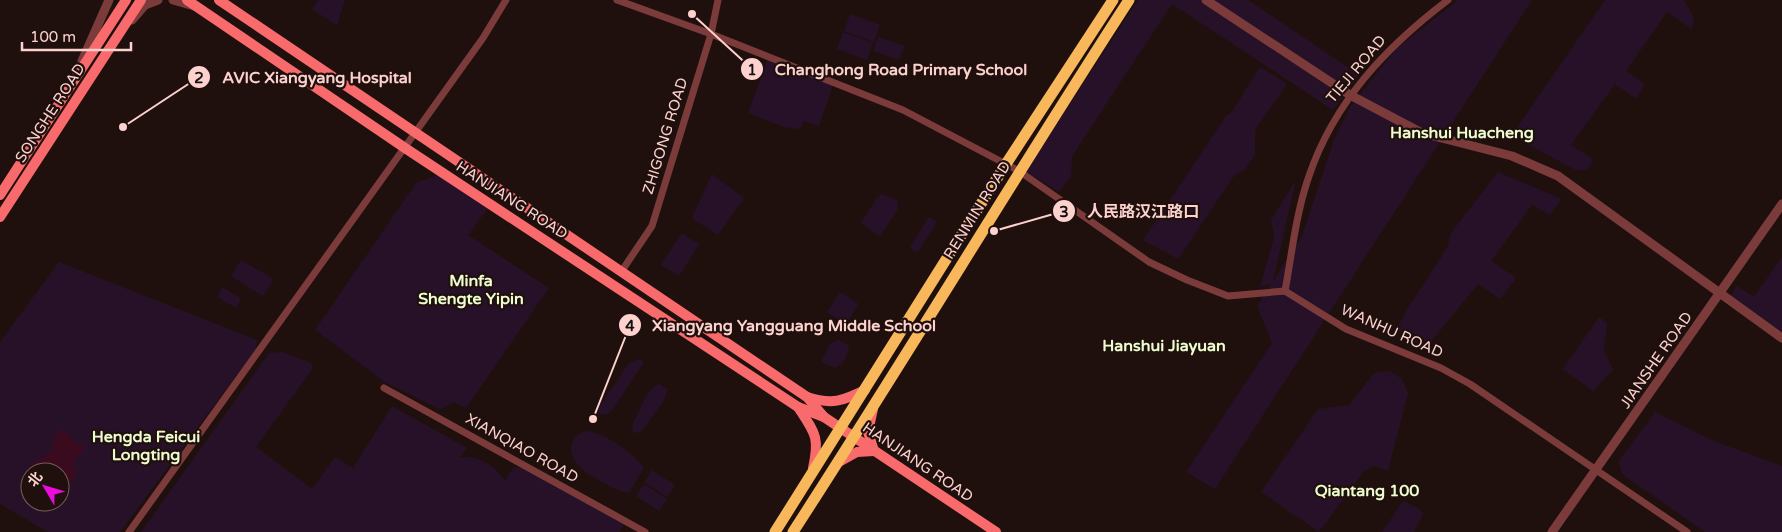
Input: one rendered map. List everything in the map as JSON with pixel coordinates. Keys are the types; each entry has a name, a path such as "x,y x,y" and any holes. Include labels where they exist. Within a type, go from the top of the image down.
{"main road":[{"name":"SONGHE ROAD","path":"0,195 126,0"},
{"name":"SONGHE ROAD","path":"0,217 141,0"},
{"name":"HANJIANG ROAD","path":"187,0 405,148 798,408 824,417"},
{"name":"HANJIANG ROAD","path":"219,0 414,134 807,397 824,417 996,532"},
{"name":"RENMIN ROAD","path":"775,532 1006,164 1113,0"},
{"name":"RENMIN ROAD","path":"793,532 873,408 1019,171 1129,0"},
{"path":"807,397 826,403 847,399 866,389"},
{"path":"798,408 814,431 818,446 812,473"},
{"path":"839,462 856,452 874,451 868,432 873,408"}],"street":[{"path":"71,85 109,0"},
{"path":"116,38 145,5 158,0"},
{"path":"173,0 197,6"},
{"path":"129,532 405,148 482,38 506,0"},
{"path":"616,0 711,34 903,110 1019,171 1150,262 1187,280 1228,296 1285,291"},
{"name":"ZHIGONG ROAD","path":"621,272 652,226 711,34 718,0"},
{"path":"1206,0 1350,95 1422,133 1512,156 1558,176 1782,338"},
{"name":"TIEJI ROAD","path":"1285,291 1308,178 1335,117 1350,95 1392,46 1448,0"},
{"name":"JIANSHE ROAD","path":"1552,532 1782,204"},
{"name":"WANHU ROAD","path":"1285,291 1346,329 1441,368 1470,384 1688,532"},
{"name":"XIANQIAO ROAD","path":"384,388 645,532"}],"shaded area":[{"path":"318,0 345,0 337,26 312,9"},
{"path":"1138,0 1248,0 1359,75 1333,110 1172,4 1072,156 1071,177 1059,192 1026,171"},
{"path":"1458,0 1532,0 1215,489 1186,472 1272,343 1257,306 1271,284 1260,287 1274,237 1271,220 1296,180 1273,281 1302,236 1334,140 1350,107 1396,49"},
{"path":"1605,0 1684,0 1694,18 1692,29 1667,12 1626,71 1645,85 1636,99 1615,84 1571,145 1594,160 1587,169 1576,170 1511,136"},
{"path":"850,14 880,25 874,42 844,31"},
{"path":"843,32 873,43 867,60 837,49"},
{"path":"878,37 905,46 899,60 873,51"},
{"path":"768,59 833,85 819,126 804,121 800,129 784,127 748,113"},
{"path":"1260,67 1287,84 1255,130 1255,155 1246,168 1234,176 1178,259 1143,240 1226,116 1231,113"},
{"path":"1498,172 1562,199 1550,215 1532,205 1491,261 1516,278 1500,299 1478,284 1430,343 1423,348 1396,330 1409,306 1447,248 1451,233"},
{"path":"443,173 491,204 468,235 549,288 466,408 454,402 440,409 386,383 315,330 416,183"},
{"path":"712,174 744,198 718,235 692,218"},
{"path":"882,194 897,200 898,209 880,236 861,223 876,199"},
{"path":"929,217 937,222 919,251 916,252 911,249 911,245"},
{"path":"682,233 699,244 679,276 661,265"},
{"path":"1782,257 1782,332 1730,296 1737,286 1754,297"},
{"path":"241,260 274,279 263,296 231,276"},
{"path":"59,262 257,340 256,349 120,532 48,532 0,504 0,342"},
{"path":"222,287 241,298 236,308 217,297"},
{"path":"840,292 859,304 846,324 827,312"},
{"path":"1599,317 1607,323 1604,350 1613,370 1593,391 1563,369"},
{"path":"838,339 849,346 845,359 835,368 821,362 830,344"},
{"path":"282,352 311,363 313,368 256,447 312,489 335,457 353,468 392,406 467,448 459,458 472,457 485,462 496,470 505,481 514,467 523,468 624,524 619,532 141,532 269,353"},
{"path":"637,359 642,360 643,364 613,409 606,415 599,413 598,409 628,364"},
{"path":"1390,371 1402,379 1408,393 1388,471 1375,466 1364,471 1319,532 1261,492 1318,409 1349,405 1374,373"},
{"path":"659,384 668,389 663,402 640,433 633,432 632,424 646,396 649,391"},
{"path":"1655,412 1714,441 1782,466 1782,532 1705,532 1622,474 1619,461"},
{"path":"64,430 77,444 86,446 74,462 73,466 77,474 70,483 70,462 36,462 52,448 56,435"},
{"path":"585,431 600,435 618,444 644,468 629,493 601,482 582,468 575,460 571,452 572,444 577,436"},
{"path":"652,470 675,485 667,497 644,482"},
{"path":"644,484 667,499 659,511 636,496"},
{"path":"1403,501 1418,508 1423,514 1414,532 1382,532"}],"place":[{"name":"Changhong Road Primary School","path":"692,14"},
{"name":"AVIC Xiangyang Hospital","path":"123,127"},
{"name":"人民路汉江路口","path":"994,231"},
{"name":"Xiangyang Yangguang Middle School","path":"593,419"}],"district":[{"name":"Hanshui Huacheng","path":"1462,132"},
{"name":"Minfa Shengte Yipin","path":"471,289"},
{"name":"Hanshui Jiayuan","path":"1164,345"},
{"name":"Hengda Feicui Longting","path":"146,445"},
{"name":"Qiantang 100","path":"1367,490"}]}
